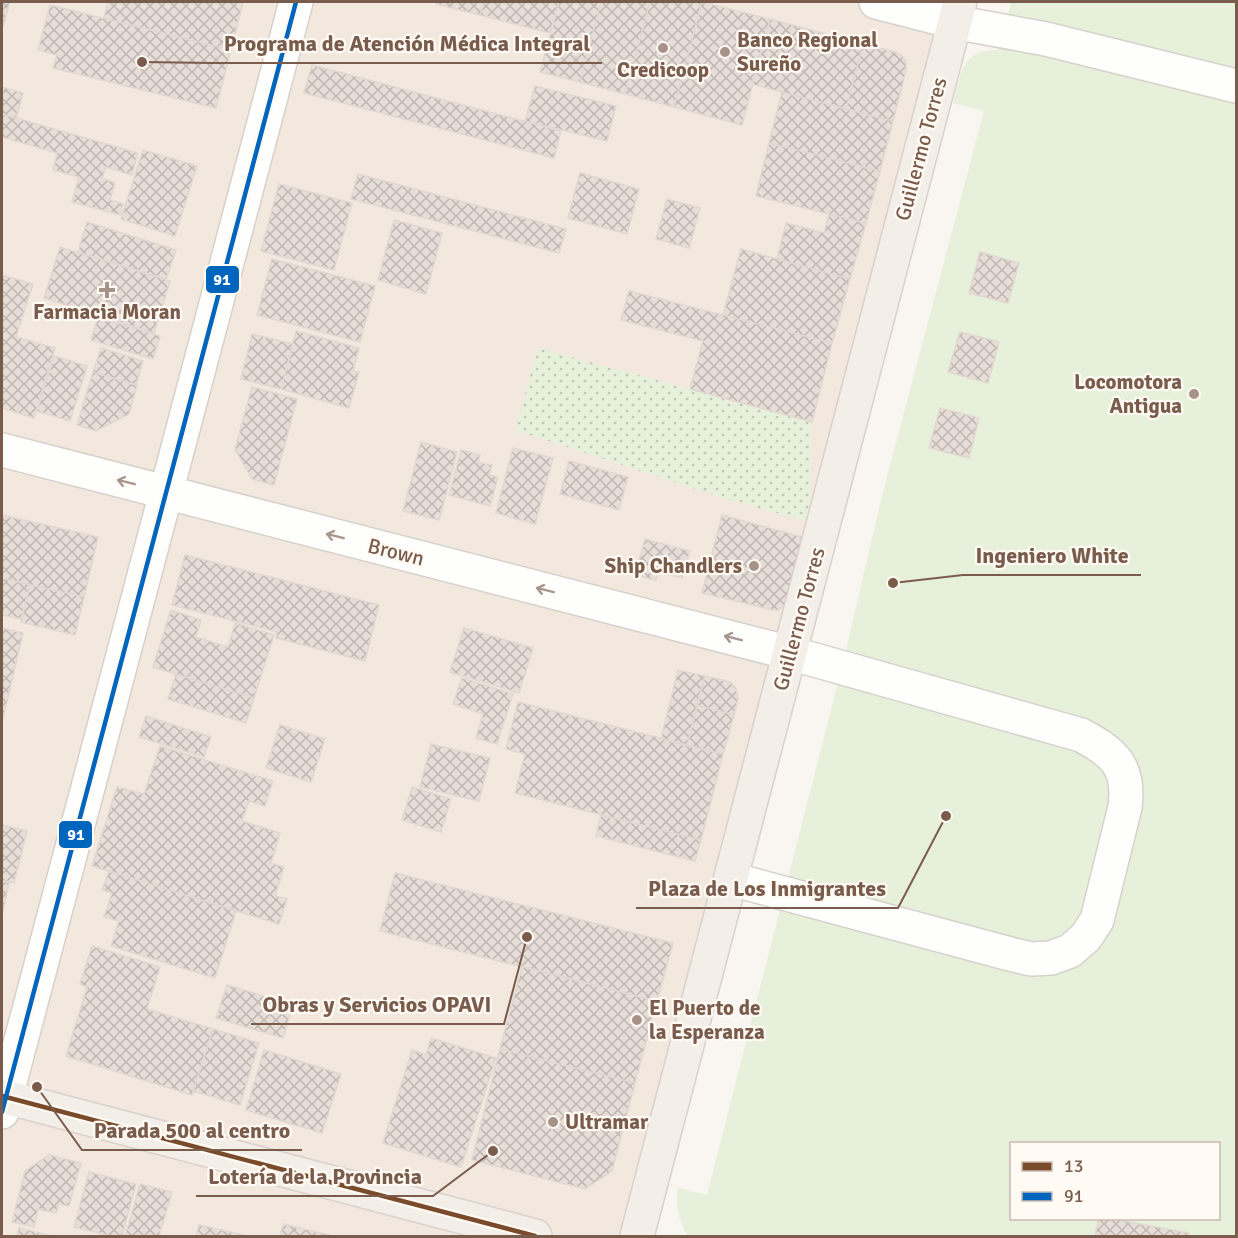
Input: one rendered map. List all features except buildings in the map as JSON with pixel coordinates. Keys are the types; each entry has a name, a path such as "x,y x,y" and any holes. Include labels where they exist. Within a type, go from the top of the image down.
{"main road":[{"name":"Guillermo Torres","path":"637,1236 957,12"},
{"path":"3,1101 535,1236"}],"street":[{"path":"3,1101 296,2"},
{"path":"876,2 957,12 1046,39 1236,86"},
{"name":"Brown","path":"2,450 790,653 1081,735 1100,745 1113,756 1124,773 1127,791 1125,807 1097,920 1086,937 1070,951 1051,958 1031,959 731,879"}],"shaded area":[{"path":"2,2 960,2 637,1236 2,1236"}],"green space":[{"path":"1006,2 1236,2 1236,1236 688,1236 678,1213 678,1188 707,1195 842,667 883,492 984,111 953,103 958,83 969,59 976,54 998,50 1011,4"},
{"path":"538,348 812,422 810,522 726,499 515,430"}],"transit line":[{"name":"91","path":"2,1112 296,2"},
{"name":"13","path":"2,1096 535,1236"}],"place":[{"name":"Credicoop","path":"663,48"},
{"name":"Banco Regional Sureño","path":"725,52"},
{"name":"Programa de Atención Médica Integral","path":"142,62"},
{"name":"Farmacia Moran","path":"107,290"},
{"name":"Locomotora Antigua","path":"1194,394"},
{"name":"Ship Chandlers","path":"754,566"},
{"name":"Ingeniero White","path":"893,583"},
{"name":"Plaza de Los Inmigrantes","path":"946,816"},
{"name":"Obras y Servicios OPAVI","path":"527,937"},
{"name":"El Puerto de la Esperanza","path":"637,1020"},
{"name":"Parada 500 al centro","path":"37,1087"},
{"name":"Ultramar","path":"553,1122"},
{"name":"Lotería de la Provincia","path":"493,1151"}]}
